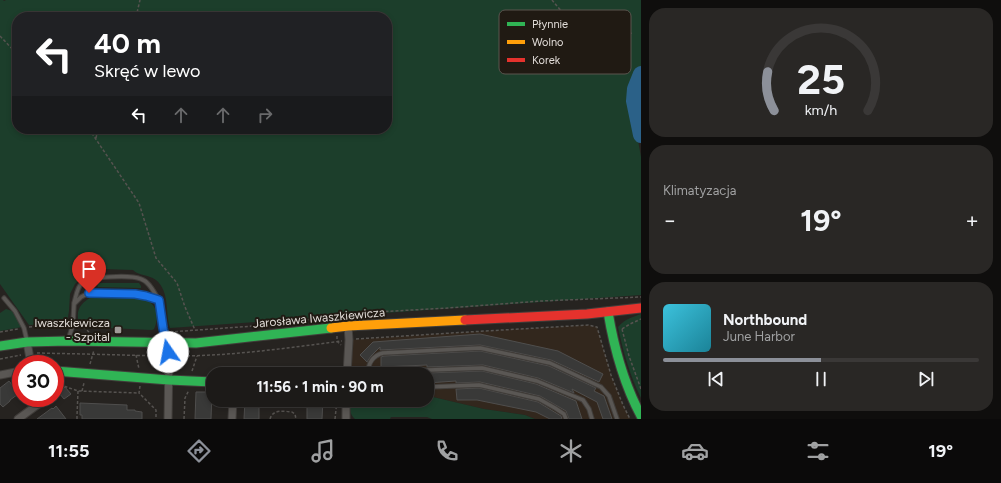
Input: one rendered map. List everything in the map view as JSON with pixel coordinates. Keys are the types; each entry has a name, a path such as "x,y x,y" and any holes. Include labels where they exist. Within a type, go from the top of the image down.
{"street":[{"name":"Jarosława Iwaszkiewicza","path":"0,346 27,342 68,341 166,343 196,342 348,326 608,312 641,308"},
{"path":"608,312 629,393 641,416"},
{"path":"347,367 349,340 348,326"},
{"path":"27,342 29,355"},
{"path":"166,343 169,356 168,419"},
{"path":"64,372 206,382"},
{"path":"0,375 12,373"},
{"path":"18,419 34,407"},
{"path":"232,419 233,407"},
{"path":"346,407 346,419"}],"lane":[{"path":"68,341 73,325 74,304 79,286 82,283 92,279 106,277 141,278 148,283 159,300 166,343"},
{"path":"74,304 81,297 89,293 135,294 159,300"},
{"path":"4,298 15,311 24,328 27,342"},
{"path":"369,367 369,364 377,355 383,352 480,348 550,363 601,387 609,396 617,419"},
{"path":"434,370 482,368 537,381 583,400 589,409 592,419"},
{"path":"434,387 479,385 539,399 564,414 566,419"}],"path":[{"path":"137,12 140,0"},
{"path":"552,0 562,10"},
{"path":"0,36 12,49"},
{"path":"93,134 139,203 156,258 177,283 195,330"},
{"path":"96,138 97,134"},
{"path":"304,321 358,313 541,301 641,297"},
{"path":"0,332 52,324 81,325 89,332"},
{"path":"164,333 273,324"},
{"path":"622,329 641,389"},
{"path":"64,386 78,391 139,393"},
{"path":"77,419 78,391"},
{"path":"335,419 336,407"},
{"path":"156,410 156,419"},
{"path":"270,419 273,413 286,411 295,414 296,419"}],"shaded area":[{"path":"588,325 597,327 611,375 630,419 535,419 525,415 484,409 434,397 434,367 347,367 349,340"}],"green space":[{"path":"0,0 641,0 641,67 630,96 641,157 641,295 170,328 165,296 156,280 133,270 104,269 82,277 75,284 70,294 67,323 29,325 0,284"},
{"path":"139,283 141,288 98,287 97,284"},
{"path":"92,297 140,298 151,303 156,310 157,315 154,329 87,327 83,323 79,322 78,311 85,301"},
{"path":"6,309 12,311 22,327 0,331 0,313"},
{"path":"641,314 641,398 627,363 618,327 631,317"},
{"path":"434,397 484,409 525,415 535,419 432,419 427,417 391,417 390,419 355,419 350,411 350,407 434,407"}],"building":[{"path":"480,334 558,351 603,374 599,382 551,360 480,345 380,350 380,347 367,362 360,355 373,342"},
{"path":"480,351 549,366 596,388 594,391 604,396 612,419 603,419 597,402 572,389 574,393 538,378 483,365 381,367 381,357"},
{"path":"482,371 536,384 576,401 582,419 569,419 566,411 540,396 480,382 456,383 456,381 434,383 434,373"},
{"path":"9,381 12,385 12,399 3,407 0,404 0,388"},
{"path":"65,387 71,394 64,399"},
{"path":"479,388 538,402 561,416 562,419 550,419 536,412 477,400 457,400 456,389"},
{"path":"196,392 206,392 206,407 211,407 211,419 195,419"},
{"path":"80,403 127,405 127,410 142,412 142,419 82,419 82,415 80,415"},
{"path":"57,407 66,419 37,419 52,408"},
{"path":"245,407 259,407 259,419 244,419"},
{"path":"307,407 323,407 322,419 307,419"}],"waterway":[{"path":"641,74 635,89 634,101 641,135"}],"traffic: fast":[{"path":"608,312 620,366 641,416"},
{"path":"0,346 27,342 68,341 196,343 331,328"},
{"path":"64,372 206,382"}],"traffic: slow":[{"path":"331,328 465,320"}],"traffic: jam":[{"path":"465,320 587,314 641,308"}],"place":[{"name":"Iwaszkiewicza - Szpital","path":"118,330"}],"route":[{"path":"89,293 135,294 159,300 168,352"}]}
